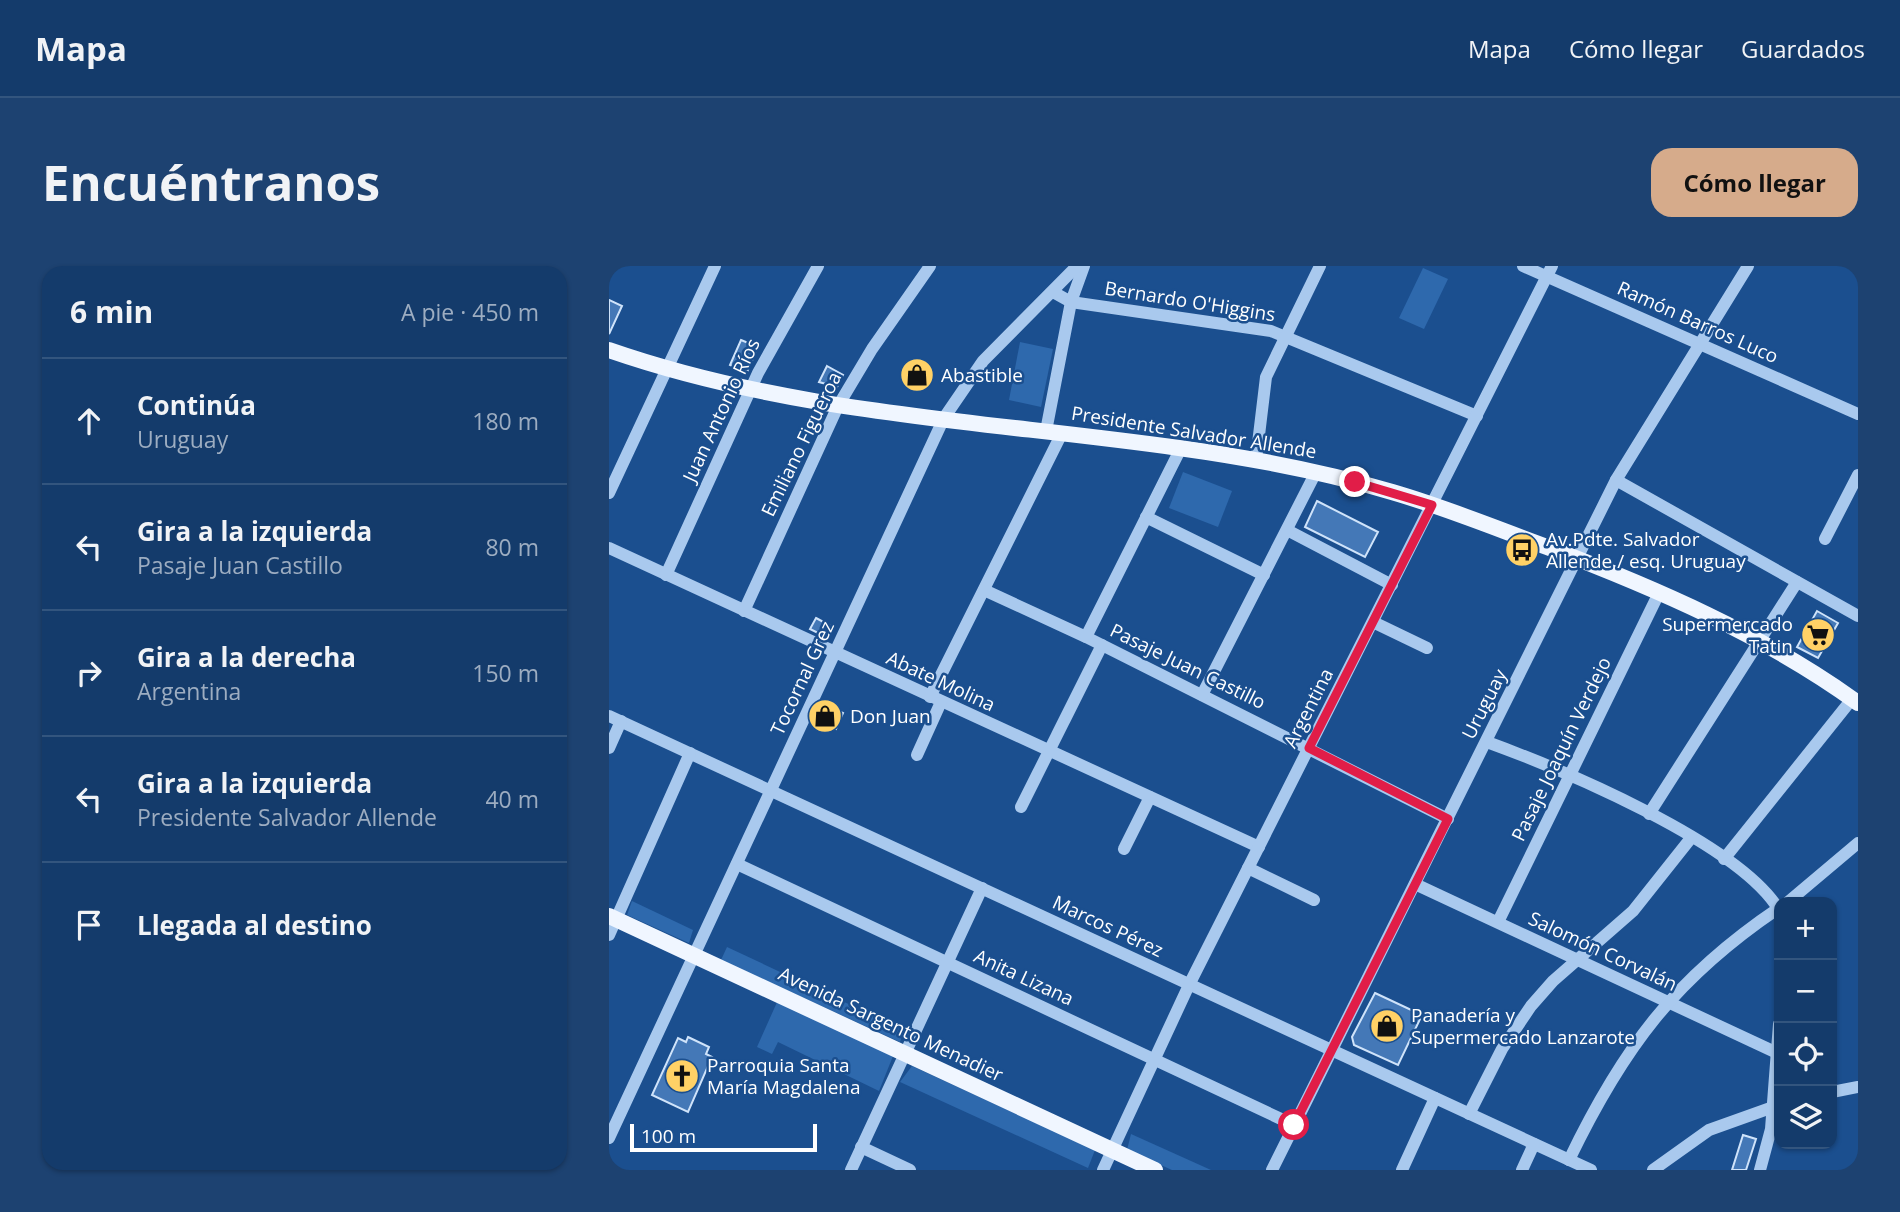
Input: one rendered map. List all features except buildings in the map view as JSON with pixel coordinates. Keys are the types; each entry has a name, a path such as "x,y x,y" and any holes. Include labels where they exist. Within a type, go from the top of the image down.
{"main road":[{"name":"Presidente Salvador Allende","path":"609,350 666,369 750,391 838,406 1181,448 1316,472 1432,505 1578,559 1659,593 1760,641 1855,701"},
{"name":"Avenida Sargento Menadier","path":"612,918 1155,1170"}],"street":[{"path":"609,493 715,266"},
{"name":"Juan Antonio Ríos","path":"666,575 750,391 818,266"},
{"name":"Emiliano Figueroa","path":"744,611 838,406 878,340 930,266"},
{"name":"Tocornal Grez","path":"609,1138 944,418 983,361 1077,266"},
{"path":"917,755 936,700 1054,432 1071,302 1084,266"},
{"path":"1256,460 1264,383 1320,266"},
{"name":"Ramón Barros Luco","path":"1523,266 1550,271 1699,343 1858,414"},
{"name":"Uruguay","path":"1272,1170 1616,480 1748,266"},
{"name":"Argentina","path":"1103,1170 1189,985 1550,271"},
{"name":"Bernardo O'Higgins","path":"1053,292 1071,302 1285,335 1477,416"},
{"path":"1086,637 1181,448"},
{"path":"1202,695 1316,472"},
{"path":"1825,539 1858,475"},
{"path":"1616,480 1858,616"},
{"path":"1146,517 1263,575"},
{"path":"1287,530 1392,585"},
{"name":"Abate Molina","path":"609,548 1259,847"},
{"path":"1649,814 1797,582"},
{"name":"Pasaje Juan Castillo","path":"984,590 1086,637 1448,819"},
{"name":"Pasaje Joaquín Verdejo","path":"1498,922 1659,593"},
{"path":"1373,622 1427,648"},
{"path":"1020,807 1101,645"},
{"path":"1724,859 1855,701"},
{"path":"609,748 615,719"},
{"name":"Marcos Pérez","path":"615,719 1591,1170"},
{"path":"1487,742 1570,775 1649,814 1724,859 1764,890 1774,903"},
{"path":"609,935 612,918 690,753"},
{"path":"1124,849 1150,797"},
{"path":"1469,1114 1521,1019 1542,993 1633,911 1691,838"},
{"path":"1794,897 1858,843"},
{"name":"Anita Lizana","path":"737,864 1294,1125"},
{"path":"1248,868 1314,900"},
{"name":"Salomón Corvalán","path":"1415,884 1774,1052"},
{"path":"851,1170 982,888"},
{"path":"1569,1160 1611,1078 1667,1003 1714,955 1774,913"},
{"path":"1837,1091 1858,1087"},
{"path":"1402,1170 1435,1098"},
{"path":"1653,1170 1709,1130 1774,1106"},
{"path":"1760,1170 1774,1116"},
{"path":"1522,1170 1534,1144"},
{"path":"861,1147 910,1170"}],"shaded area":[{"path":"1423,268 1448,279 1424,329 1399,318"},
{"path":"1020,342 1053,349 1041,407 1009,400"},
{"path":"1183,472 1232,491 1218,527 1169,508"},
{"path":"632,901 693,930 689,943 627,915"},
{"path":"727,947 904,1030 900,1042 721,960"},
{"path":"778,1000 893,1056 879,1091 778,1042 772,1054 757,1047"},
{"path":"912,1066 1095,1150 1088,1168 900,1082"},
{"path":"1131,1134 1211,1170 1172,1170 1127,1150"}],"place":[{"name":"Abastible","path":"917,375"},
{"name":"Av.Pdte. Salvador Allende / esq. Uruguay","path":"1522,550"},
{"name":"Supermercado Tatin","path":"1818,635"},
{"name":"Don Juan","path":"825,716"},
{"name":"Panadería y Supermercado Lanzarote","path":"1387,1026"},
{"name":"Parroquia Santa María Magdalena","path":"682,1076"}],"route":[{"path":"1294,1125 1448,819 1309,748 1432,505 1355,482"}]}
